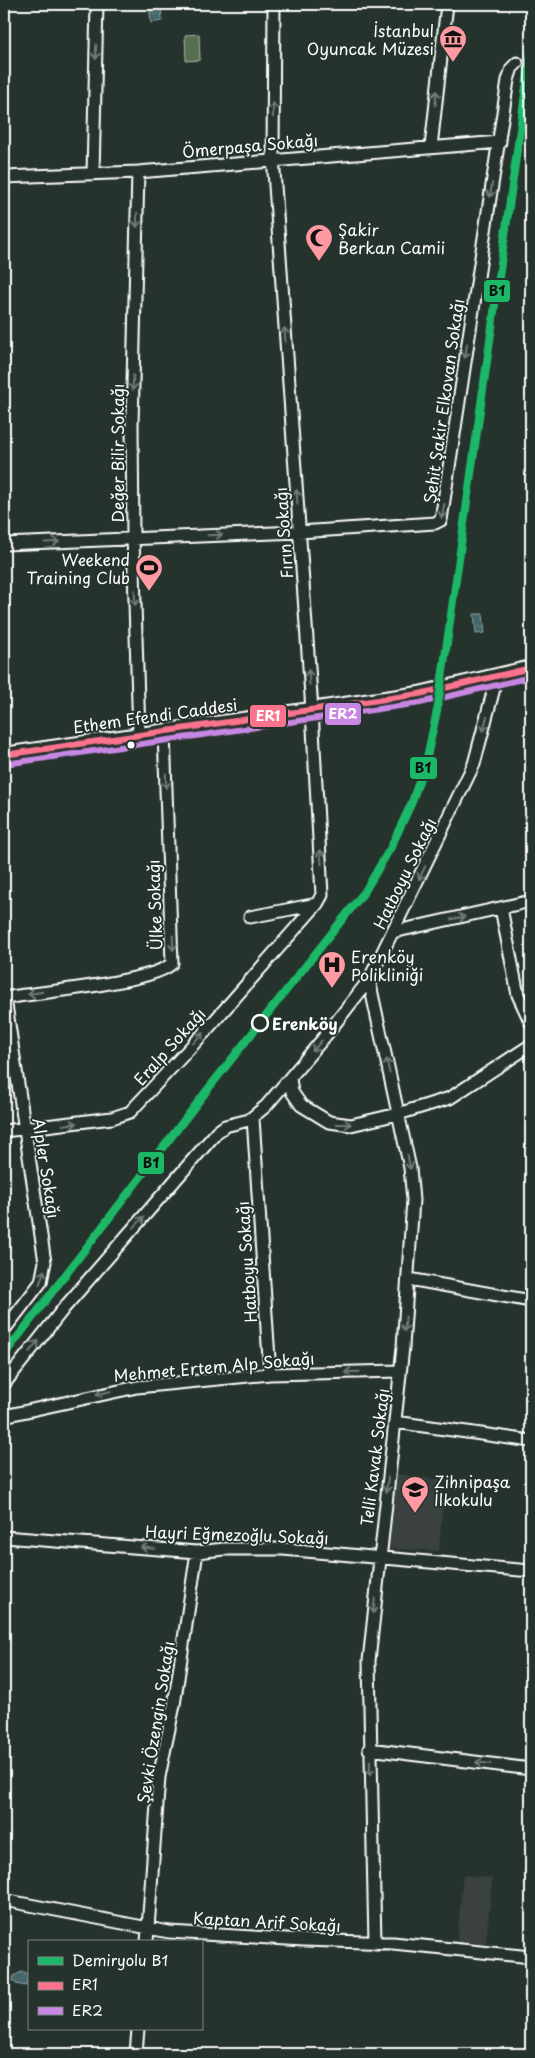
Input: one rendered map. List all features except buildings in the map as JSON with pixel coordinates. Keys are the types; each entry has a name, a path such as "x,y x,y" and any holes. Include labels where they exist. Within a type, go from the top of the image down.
{"main road":[{"path":"497,677 531,668"},
{"name":"Ethem Efendi Caddesi","path":"4,754 418,694 497,677"}],"street":[{"path":"93,174 97,4"},
{"name":"Fırın Sokağı","path":"274,4 273,159 312,710 322,888 322,896 317,904"},
{"path":"431,147 447,4"},
{"name":"Şehit Şakir Elkovan Sokağı","path":"4,544 133,537 299,532 435,523 441,520 481,251 500,142 508,77 517,62"},
{"name":"Ömerpaşa Sokağı","path":"4,176 138,172 273,159 500,142"},
{"name":"Değer Bilir Sokağı","path":"138,172 132,407 133,537 139,735"},
{"name":"Hatboyu Sokağı","path":"270,1374 252,1118 290,1078 369,980 474,764 497,677"},
{"name":"Ülke Sokağı","path":"4,998 127,980 162,971 172,963 164,732"},
{"path":"393,932 531,901"},
{"path":"250,917 317,904"},
{"name":"Eralp Sokağı","path":"4,1131 112,1118 130,1112 198,1039 317,904"},
{"path":"501,908 518,995 531,1023"},
{"name":"Telli Kavak Sokağı","path":"369,980 413,1194 409,1279 369,1661 369,1749 375,1942"},
{"name":"Alpler Sokağı","path":"4,998 25,1129 44,1268 40,1282 4,1330"},
{"path":"271,1100 285,1098 301,1105 324,1120 340,1125 357,1124 398,1114 456,1096 531,1045"},
{"path":"290,1078 292,1092 301,1105"},
{"path":"4,1384 64,1308 217,1132 225,1126 252,1118"},
{"path":"409,1279 531,1302"},
{"name":"Mehmet Ertem Alp Sokağı","path":"4,1416 125,1388 270,1374 400,1371"},
{"path":"394,1422 531,1441"},
{"name":"Hayri Eğmezoğlu Sokağı","path":"4,1537 197,1552 224,1549 277,1549 531,1571"},
{"name":"Şevki Özengin Sokağı","path":"147,1940 159,1777 174,1705 197,1552"},
{"path":"369,1749 531,1769"},
{"name":"Kaptan Arif Sokağı","path":"4,1900 149,1928 201,1934 375,1942 530,1957"},
{"path":"530,1957 531,1944"},
{"path":"136,2054 138,2030"}],"shaded area":[{"name":"Zihnipaşa İlkokulu","path":"392,1474 444,1480 439,1551 386,1549"},
{"path":"463,1875 492,1878 486,1944 457,1941"}],"green space":[{"path":"199,34 200,60 186,61 185,35"}],"water":[{"path":"149,4 161,4 162,21 151,23"},
{"path":"474,614 483,614 485,633 476,634"},
{"path":"23,1971 28,1975 26,1986 16,1984 13,1980 14,1976"}],"tunnel":[{"path":"517,63 531,62"}],"rail line":[{"name":"B1","path":"4,1355 208,1089 365,891 391,847 412,802 427,757 438,706 531,52"}],"transit line":[{"name":"ER1","path":"4,755 419,694 531,668"},
{"name":"ER2","path":"5,764 420,703 531,677"}],"place":[{"name":"İstanbul Oyuncak Müzesi","path":"453,63"},
{"name":"Şakir Berkan Camii","path":"319,262"},
{"name":"Weekend Training Club","path":"149,592"},
{"name":"Erenköy Polikliniği","path":"332,989"},
{"name":"Erenköy","path":"260,1023"},
{"name":"Zihnipaşa İlkokulu","path":"415,1514"}]}
